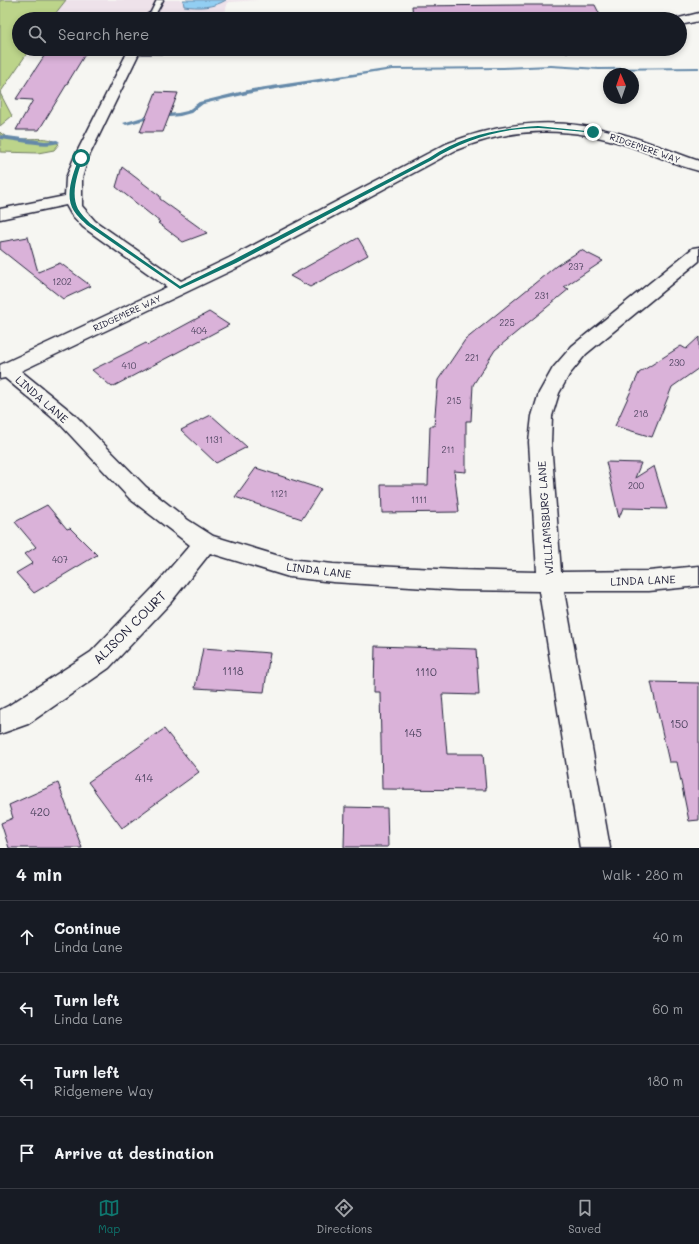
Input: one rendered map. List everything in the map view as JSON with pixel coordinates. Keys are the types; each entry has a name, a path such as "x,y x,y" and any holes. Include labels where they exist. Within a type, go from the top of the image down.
{"street":[{"path":"687,20 699,17"},
{"path":"132,56 81,158 74,178 73,199 77,211 89,224 180,288"},
{"name":"RIDGEMERE WAY","path":"4,372 235,262 430,159 446,149 477,136 497,131 538,127 593,132 632,142 699,166"},
{"path":"0,214 73,199"},
{"name":"WILLIAMSBURG LANE","path":"595,848 550,582 540,442 542,416 549,393 560,372 579,350 699,252"},
{"name":"LINDA LANE","path":"4,372 67,419 138,493 180,526 205,543 289,568 312,571 451,580 550,582 649,581 699,576"},
{"name":"ALISON COURT","path":"0,722 18,715 100,660 162,595 205,543"}],"lane":[{"path":"154,12 160,0"}],"shaded area":[{"path":"66,0 259,0 228,2 225,12 57,12"}],"green space":[{"path":"0,0 66,0 57,12 12,12 12,56 25,56 0,93"},
{"path":"0,93 12,116 0,126"},
{"path":"0,132 15,139 48,139 59,144 54,150 38,153 0,152"}],"water":[{"path":"183,0 226,0 216,5 195,7 184,6"}],"building":[{"path":"595,5 598,12 412,12 412,6"},
{"path":"44,56 84,56 39,130 16,130 33,100 16,99"},
{"path":"156,92 178,93 163,132 140,132"},
{"path":"122,167 160,196 160,199 207,233 183,242 158,223 160,222 116,187"},
{"path":"28,237 38,272 60,263 91,286 63,299 0,249 0,242"},
{"path":"358,238 368,255 310,287 290,276"},
{"path":"581,250 603,261 564,287 569,289 495,350 473,385 471,421 466,421 466,472 454,471 459,512 382,513 381,485 428,485 430,426 434,426 438,380 465,340 556,266"},
{"path":"209,312 229,325 112,387 92,370 146,343 148,345"},
{"path":"699,337 699,368 672,387 652,437 615,426 639,373 681,346 686,349"},
{"path":"211,415 247,447 216,463 181,430"},
{"path":"606,462 641,463 635,478 654,466 667,509 623,508 619,518"},
{"path":"256,468 321,489 302,519 235,497"},
{"path":"47,505 67,529 70,528 97,555 34,593 16,573 33,563 25,554 36,547 15,522"},
{"path":"375,646 476,649 479,695 442,694 447,754 483,754 486,790 382,789 380,692 374,692"},
{"path":"203,648 270,653 264,692 195,688"},
{"path":"651,682 699,683 699,820 689,821 677,762 669,762"},
{"path":"164,729 199,772 122,828 88,782"},
{"path":"58,783 82,848 9,848 1,823 13,818 9,805"},
{"path":"345,807 387,808 388,847 344,847"}],"waterway":[{"path":"126,123 149,117 178,115 189,112 201,103 252,91 392,69 551,66 599,69 699,68"},
{"path":"0,137 45,143 57,142"}],"route":[{"path":"81,158 74,178 73,191 74,206 77,211 89,224 180,288 235,262 430,159 446,149 477,136 507,129 538,127 553,127 593,132"}]}
